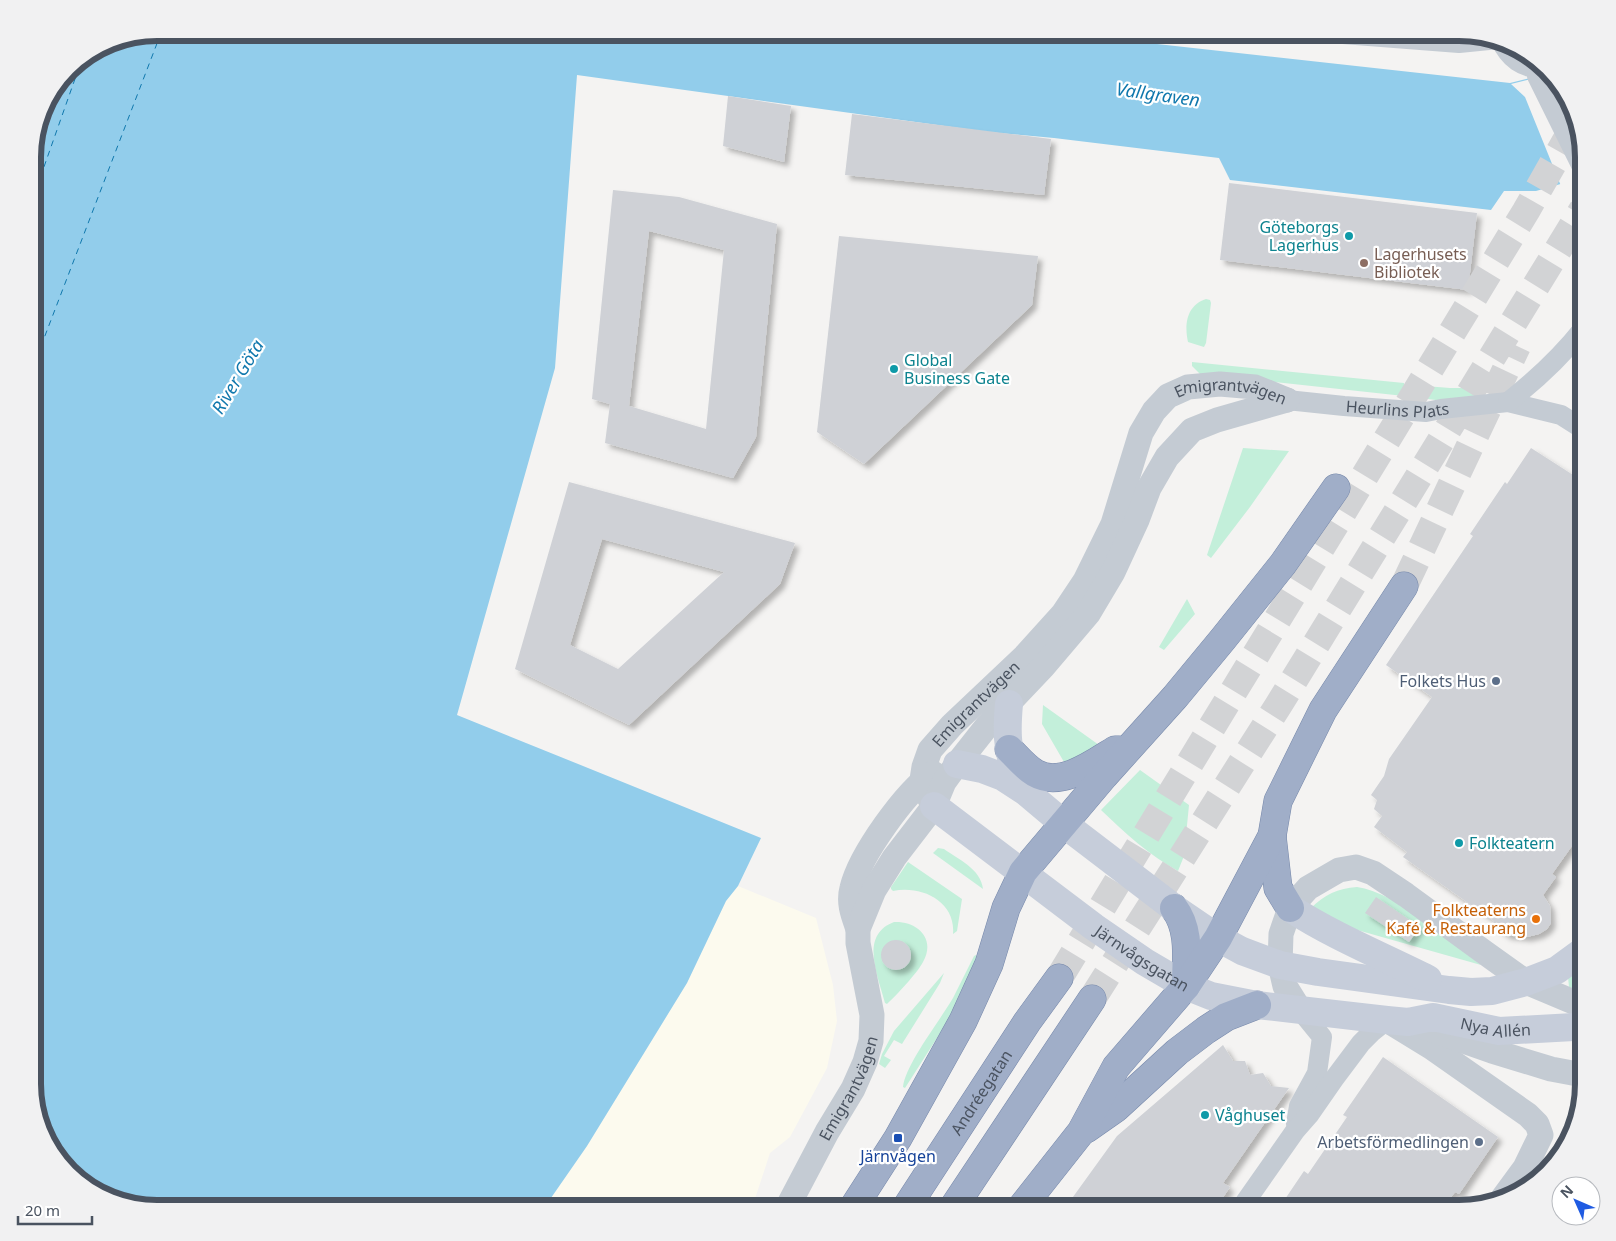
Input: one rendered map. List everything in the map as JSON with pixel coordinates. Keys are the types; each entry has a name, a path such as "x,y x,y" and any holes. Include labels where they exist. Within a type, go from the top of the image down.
{"highway":[{"path":"858,1200 898,1138 963,1021 989,964 1006,908 1023,872 1181,689 1283,564 1336,488"},
{"path":"1290,908 1278,888 1272,836 1278,801 1323,710 1404,586"},
{"path":"1009,749 1036,774 1047,777 1064,776 1091,765 1115,750 1128,749"},
{"path":"1027,1200 1081,1132 1116,1067 1186,986 1218,938 1272,836"},
{"path":"1174,908 1180,915 1185,928 1186,986"},
{"name":"Andréegatan","path":"911,1200 1027,1022 1059,978"},
{"path":"958,1200 1092,999"},
{"path":"1081,1132 1116,1108 1177,1052 1206,1030 1226,1017 1257,1005"}],"main road":[{"path":"1009,704 1009,749 1014,769 1026,792"},
{"path":"957,764 1003,776 1174,908 1218,938 1242,951 1280,965 1318,972 1471,992 1492,991 1526,982 1557,970 1575,957"},
{"name":"Järnvågsgatan","path":"922,793 1094,927 1145,962 1186,986 1211,996 1257,1005 1398,1021"},
{"path":"1290,908 1318,926 1346,938 1449,990"},
{"name":"Nya Allén","path":"1398,1021 1433,1017 1499,1032 1575,1027"}],"street":[{"path":"1436,41 1471,42"},
{"path":"1506,51 1512,59 1535,70"},
{"path":"1539,73 1574,149"},
{"path":"1508,402 1537,379 1575,340"},
{"name":"Emigrantvägen","path":"791,1200 827,1132 853,1089 865,1062 871,1041 872,1015 858,943 858,929 874,890 894,858 922,793 924,767 930,750 952,725 1025,656 1063,614 1085,581 1112,524 1141,433 1154,411 1168,396 1188,387 1220,384 1255,387 1287,400"},
{"name":"Heurlins Plats","path":"1287,400 1426,412 1508,402"},
{"name":"Emigrantvägen","path":"957,764 987,726 1043,667 1088,614 1112,572 1150,488 1167,457 1192,430 1218,420 1287,400"},
{"path":"1508,402 1561,415 1575,424"},
{"path":"922,793 946,765 957,764"},
{"path":"1295,1130 1299,1106 1317,1073 1322,1037 1300,1010 1285,986 1280,965 1281,934 1290,908 1308,888 1338,870 1356,867 1373,873 1526,982 1575,1002"},
{"path":"1247,1200 1295,1130 1309,1115 1361,1043 1372,1032 1398,1021"},
{"name":"Järnvågsgatan","path":"1398,1021 1557,1071 1575,1074"},
{"name":"Järnvågsgatan","path":"1398,1021 1431,1047 1528,1115 1537,1124 1541,1136 1525,1168 1511,1188"}],"shaded area":[{"path":"738,886 816,918 833,985 837,1021 827,1068 790,1137 770,1153 755,1200 550,1200 587,1146 687,983 726,901"}],"green space":[{"path":"1206,299 1210,300 1211,303 1204,347 1188,342 1186,329 1191,310"},
{"path":"1192,362 1404,383 1404,396 1200,374 1192,366"},
{"path":"1413,385 1477,388 1479,396 1443,401 1413,397"},
{"path":"1243,448 1289,451 1211,558 1207,555"},
{"path":"1187,599 1195,614 1164,650 1159,647"},
{"path":"1043,705 1099,745 1086,756 1064,762 1042,724"},
{"path":"1140,770 1189,805 1184,856 1178,871 1147,851 1101,810"},
{"path":"938,848 944,849 973,870 978,876 983,889 933,853"},
{"path":"908,862 962,899 957,931 953,934 949,913 943,904 935,898 925,893 904,890 893,891 891,889"},
{"path":"1357,887 1389,898 1405,907 1438,930 1481,965 1350,928 1311,908 1321,899 1332,893"},
{"path":"894,922 903,922 917,928 926,939 927,946 923,962 887,1004 885,1003 876,969 874,946 877,936 883,928"},
{"path":"976,955 977,958 953,1013 905,1088 903,1087 910,1067 953,998"},
{"path":"1575,972 1575,990 1569,987 1568,977"},
{"path":"944,973 940,983 902,1044 894,1040 884,1056 891,1060 885,1068 879,1064 894,1031"}],"water":[{"path":"157,41 1130,41 1510,83 1541,75 1563,106 1569,122 1564,183 1536,191 1504,191 1491,210 1230,180 1219,158 988,132 577,75 555,368 457,715 761,838 738,886 726,901 687,983 587,1146 550,1200 157,1200 120,1194 87,1176 70,1160 50,1128 43,1107 41,1091 41,150 45,127 53,106 75,75 99,57 113,50 134,43"}],"pier":[{"path":"1542,76 1555,93 1563,106 1571,127 1574,142 1575,183 1561,186 1525,97 1511,84"}],"building":[{"path":"728,96 791,106 784,162 723,146"},
{"path":"852,114 1051,139 1044,195 845,175"},
{"name":"Göteborgs Lagerhus","path":"1229,183 1477,213 1468,290 1220,260"},
{"path":"613,190 679,197 777,224 756,437 733,478 605,443 610,404 592,399","holes":["649,231 724,250 706,429 629,406"]},
{"name":"Global Business Gate","path":"839,236 1038,256 1032,305 864,464 817,432"},
{"name":"Folkets Hus","path":"1531,448 1575,476 1575,842 1552,874 1556,877 1543,895 1550,906 1551,923 1547,929 1539,934 1527,937 1507,935 1491,924 1494,921 1403,857 1407,852 1374,827 1382,816 1374,809 1377,800 1371,795 1384,776 1389,759 1432,697 1386,665 1473,536 1470,534 1505,482 1507,484"},
{"path":"569,482 795,543 780,584 629,725 515,669","holes":["602,539 724,572 618,669 570,645"]},
{"path":"1376,897 1420,927 1409,942 1365,913"},
{"path":"896,940 907,944 911,955 907,966 896,970 885,966 881,955 885,944"},
{"name":"Våghuset","path":"1223,1045 1233,1061 1245,1061 1250,1075 1263,1073 1271,1086 1289,1088 1223,1183 1230,1187 1221,1200 1071,1200 1117,1136"},
{"path":"1383,1057 1498,1137 1459,1194 1455,1192 1449,1200 1284,1200 1304,1171 1308,1174 1347,1117 1343,1115"}],"ferry route":[{"path":"41,346 158,41"},
{"path":"41,175 77,73"}],"tunnel":[{"path":"1059,978 1526,211 1572,131"},
{"path":"1092,999 1278,706 1575,222"},
{"path":"1404,586 1517,346"}],"tram line":[{"path":"1548,1158 1559,1141"}],"place":[{"name":"Göteborgs Lagerhus","path":"1349,236"},
{"name":"Lagerhusets Bibliotek","path":"1364,263"},
{"name":"Global Business Gate","path":"894,369"},
{"name":"Folkets Hus","path":"1496,681"},
{"name":"Folkteatern","path":"1459,843"},
{"name":"Folkteaterns Kafé & Restaurang","path":"1536,919"},
{"name":"Våghuset","path":"1205,1115"},
{"name":"Järnvågen","path":"898,1138"},
{"name":"Arbetsförmedlingen","path":"1479,1142"}],"water label":[{"name":"Vallgraven","path":"1158,95"},
{"name":"River Göta","path":"238,377"}]}
